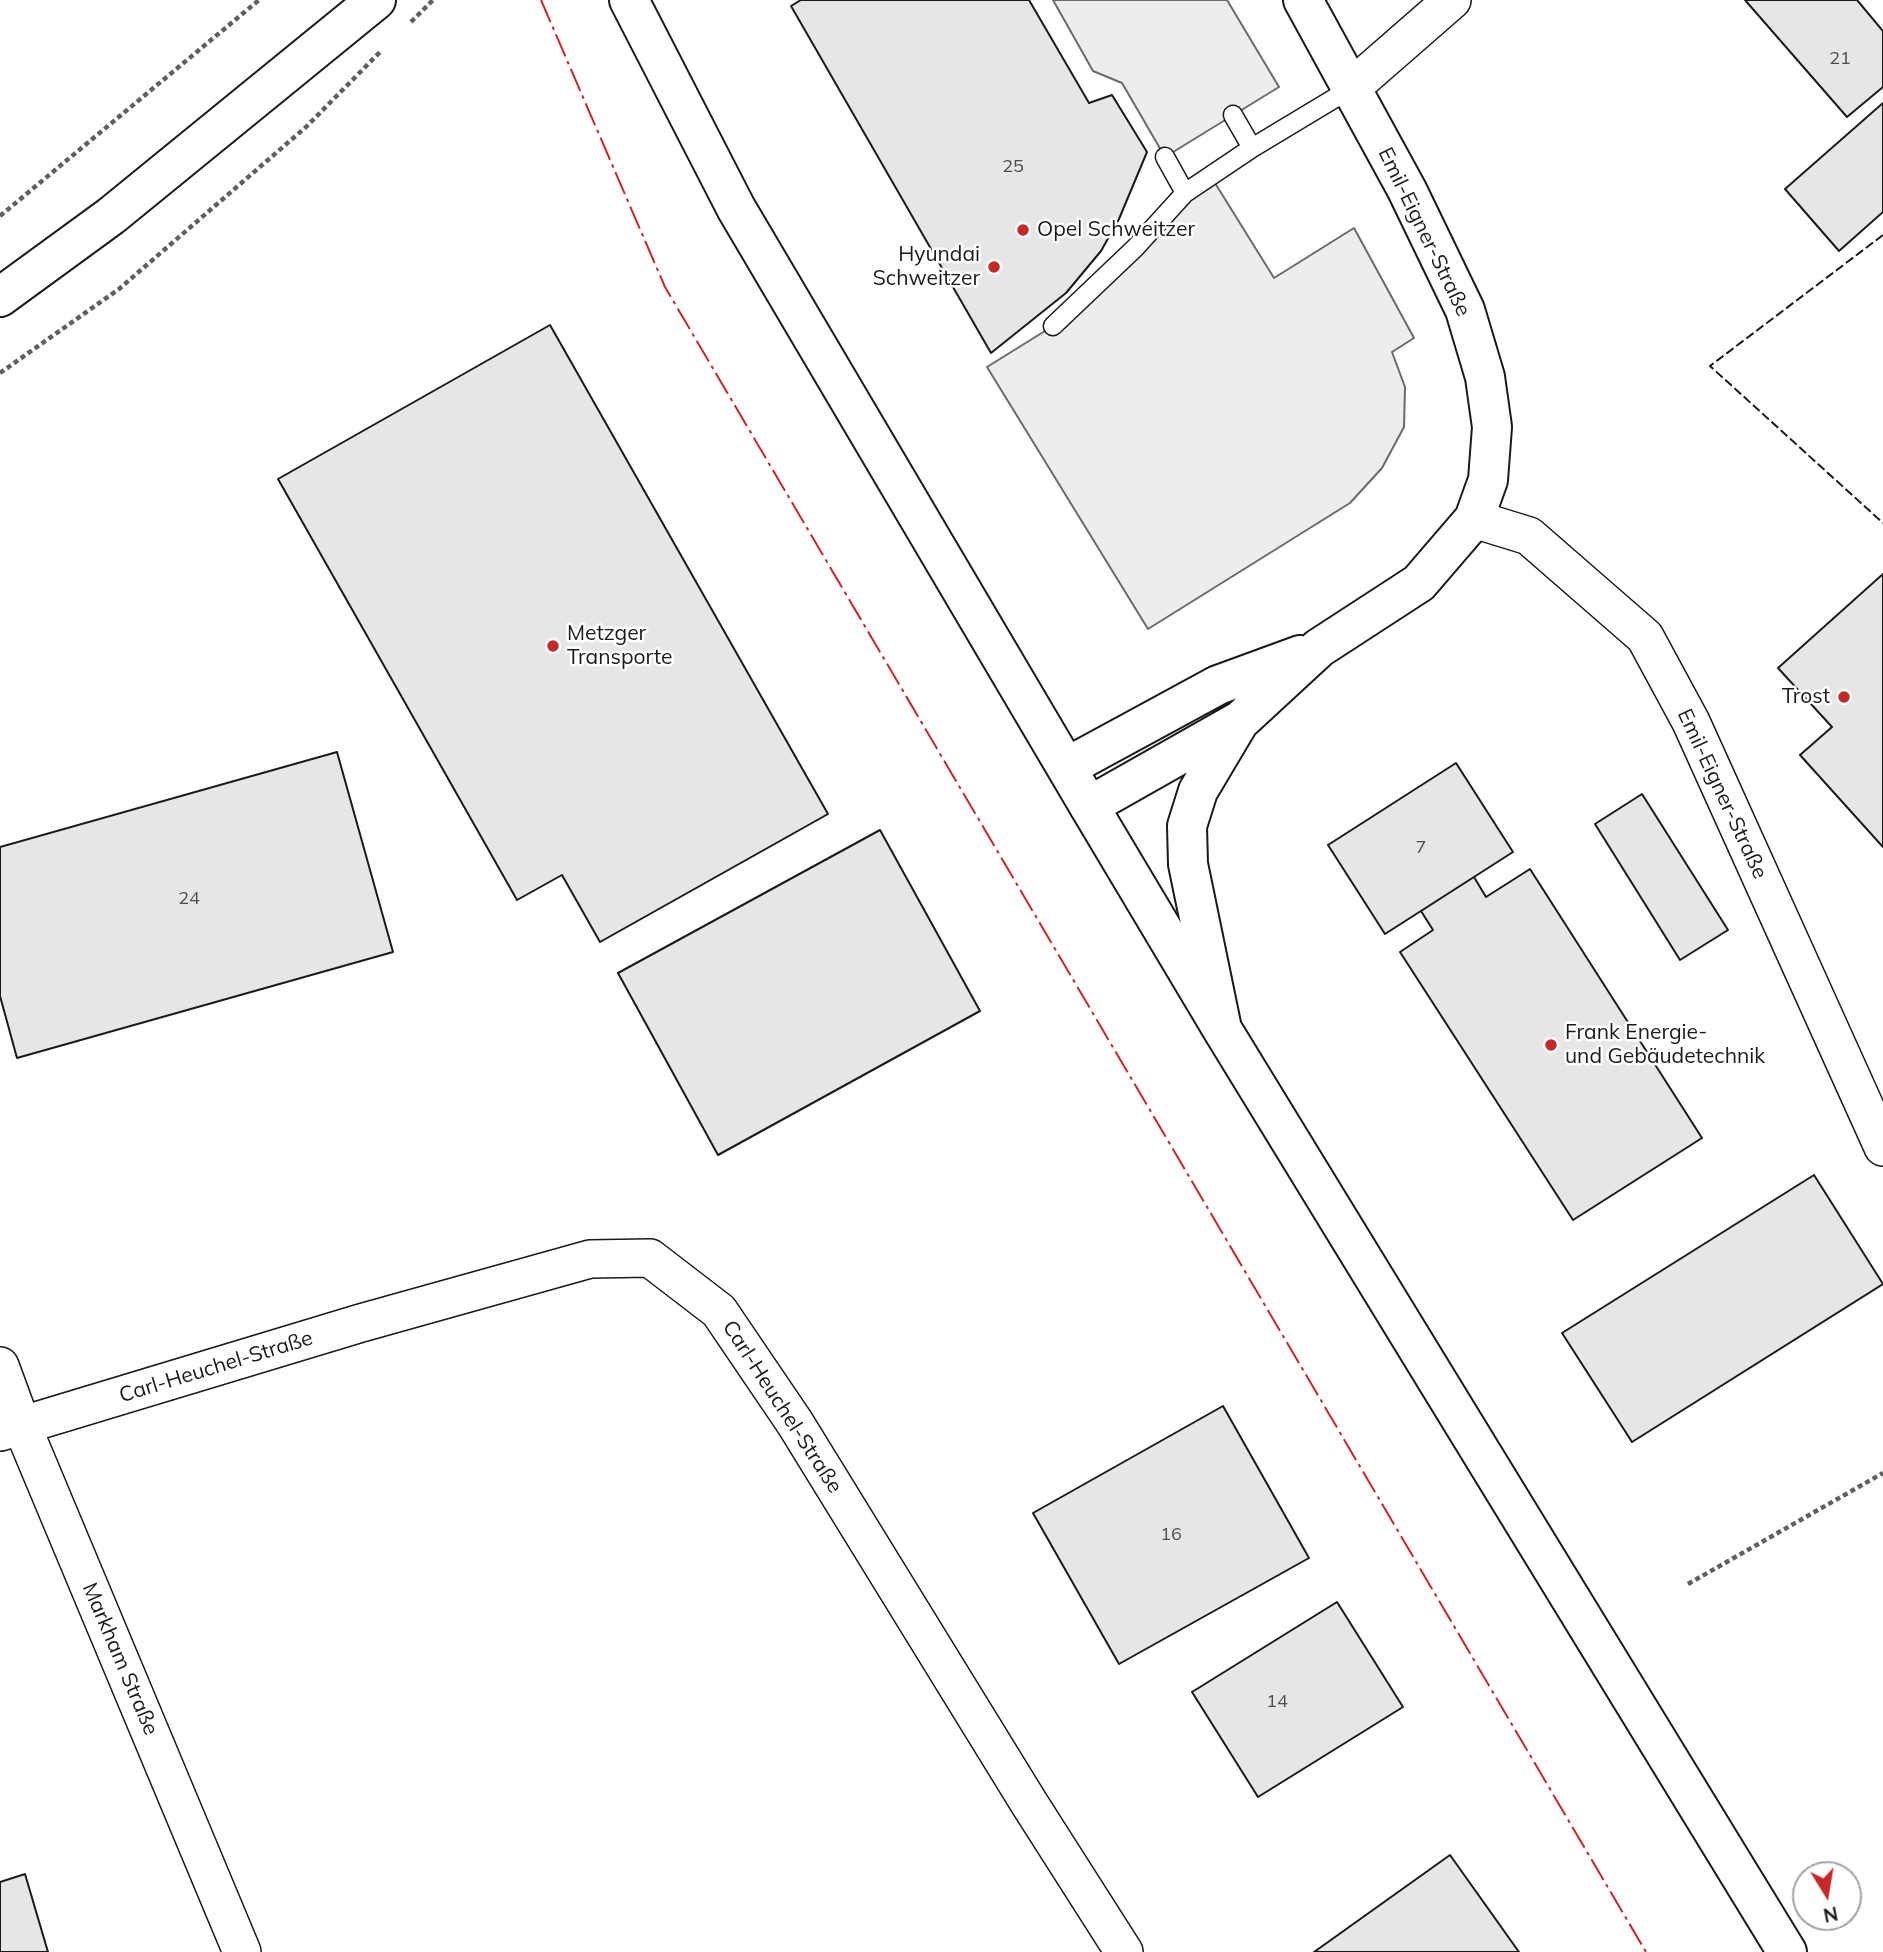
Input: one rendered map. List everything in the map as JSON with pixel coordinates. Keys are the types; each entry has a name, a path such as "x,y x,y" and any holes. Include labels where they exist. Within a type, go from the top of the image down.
{"main road":[{"path":"0,297 111,216 376,0"},
{"path":"629,0 736,208 1089,806 1222,1029 1787,1952"},
{"name":"Emil-Eigner-Straße","path":"1089,806 1241,720 1319,648 1419,583 1474,519 1488,480 1492,427 1485,377 1465,310 1407,190 1303,0"},
{"name":"Emil-Eigner-Straße","path":"1067,767 1217,685 1319,648"},
{"name":"Emil-Eigner-Straße","path":"1222,1029 1188,864 1187,826 1198,791 1241,720"}],"street":[{"path":"1350,89 1452,0"},
{"name":"Emil-Eigner-Straße","path":"1474,519 1529,536 1645,637 1690,722 1883,1147"},
{"name":"Carl-Heuchel-Straße","path":"11,1429 361,1323 590,1259 649,1258 719,1311 795,1423 1124,1952"},
{"name":"Markham Straße","path":"0,1366 11,1429 242,1952"}],"lane":[{"path":"1053,326 1135,248 1185,193 1252,148 1350,89"},
{"path":"1233,115 1252,148"},
{"path":"1165,157 1185,193"}],"path":[{"path":"0,216 260,0"},
{"path":"404,29 433,0"},
{"path":"0,373 119,289 306,127 384,49"},
{"path":"1688,1584 1883,1473"}],"shaded area":[{"path":"1053,0 1227,0 1279,87 1165,157 1122,83 1093,71"},
{"path":"1210,175 1274,278 1354,228 1414,338 1392,352 1405,387 1404,427 1382,468 1350,503 1148,629 987,367 1053,326"}],"building":[{"path":"801,0 1029,0 1089,103 1112,95 1147,152 1119,219 1101,251 1066,293 991,353 791,6"},
{"path":"1745,0 1857,0 1883,31 1883,87 1847,117"},
{"path":"1883,103 1883,212 1839,251 1785,189"},
{"name":"Metzger Transporte","path":"550,325 828,814 600,942 562,875 517,900 278,479"},
{"name":"Trost","path":"1883,574 1883,847 1800,755 1832,727 1778,668"},
{"path":"337,752 393,952 17,1058 0,996 0,847"},
{"path":"1456,763 1513,852 1385,934 1328,845"},
{"path":"1642,794 1728,930 1680,960 1595,824"},
{"path":"880,830 980,1011 718,1155 618,973"},
{"name":"Frank Energie- und Gebäudetechnik","path":"1530,869 1702,1138 1573,1220 1400,952 1433,930 1421,911 1474,877 1486,897"},
{"path":"1814,1175 1883,1284 1632,1442 1562,1333"},
{"path":"1223,1406 1309,1558 1119,1664 1033,1513"},
{"path":"1337,1602 1403,1707 1258,1797 1192,1692"},
{"path":"1450,1855 1519,1952 1314,1952"},
{"path":"25,1874 48,1952 0,1952 0,1882"}],"fence":[{"path":"1883,235 1710,366 1883,523"}],"power":[{"path":"541,0 665,287 1646,1952"}],"place":[{"name":"Opel Schweitzer","path":"1023,230"},
{"name":"Hyundai Schweitzer","path":"994,267"},
{"name":"Metzger Transporte","path":"553,646"},
{"name":"Trost","path":"1844,697"},
{"name":"Frank Energie- und Gebäudetechnik","path":"1551,1045"}]}
